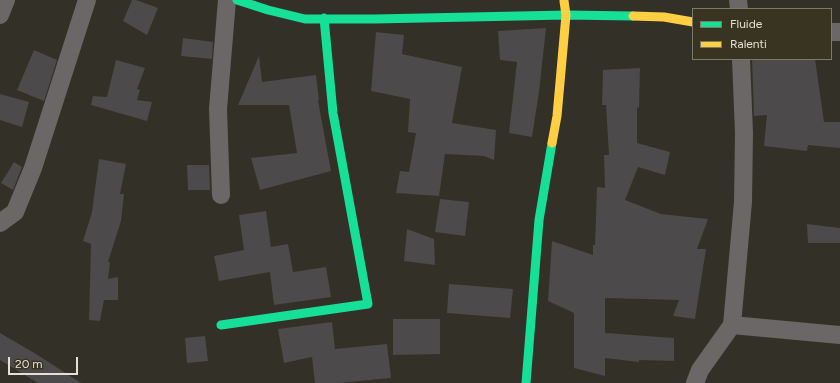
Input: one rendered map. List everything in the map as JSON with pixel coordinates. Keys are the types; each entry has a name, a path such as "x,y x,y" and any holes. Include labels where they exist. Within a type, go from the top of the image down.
{"street":[{"path":"0,15 6,0"},
{"path":"0,223 15,212 33,168 87,0"},
{"path":"221,195 218,109 227,0"},
{"path":"237,0 268,10 305,19 566,15 650,17 692,22"},
{"path":"526,383 539,220 557,116 566,15 564,0"},
{"path":"221,325 368,304 333,113 324,18"},
{"path":"695,383 700,370 732,325 743,202 744,132 741,60"},
{"path":"732,325 840,335"}],"building":[{"path":"132,0 158,8 147,35 123,21"},
{"path":"546,28 539,92 532,137 509,133 517,62 500,60 498,31"},
{"path":"376,32 404,35 402,54 462,67 452,123 496,130 494,160 484,156 445,154 439,196 396,193 400,171 409,172 416,133 408,132 410,99 371,91"},
{"path":"183,38 213,42 212,59 181,56"},
{"path":"34,50 57,60 44,101 17,90"},
{"path":"259,56 262,82 316,75 318,101 331,171 260,190 251,158 297,153 289,105 238,105"},
{"path":"116,60 145,68 137,89 140,90 137,100 152,102 147,121 91,105 93,96 107,97"},
{"path":"752,60 815,60 824,122 840,122 840,148 808,145 807,151 764,146 767,115 754,116"},
{"path":"640,68 639,108 637,107 637,143 670,152 665,175 638,167 625,200 661,214 708,219 697,249 706,249 695,319 673,316 679,300 605,298 605,333 674,338 674,361 639,360 639,362 605,358 605,376 574,368 574,313 548,301 552,241 593,255 593,245 595,245 597,187 605,188 604,155 609,155 606,105 602,105 603,70"},
{"path":"0,94 29,102 22,127 0,120"},
{"path":"99,159 126,164 120,194 124,194 121,221 108,262 110,262 108,279 118,277 118,300 104,300 100,321 89,320 91,244 83,241 92,212"},
{"path":"14,162 22,167 13,190 1,183"},
{"path":"187,165 209,165 210,190 188,190"},
{"path":"440,199 469,202 465,236 435,232"},
{"path":"266,211 271,247 288,244 293,272 326,267 331,297 274,305 270,272 219,281 214,256 244,250 239,215"},
{"path":"807,224 840,228 840,243 808,243"},
{"path":"407,229 434,239 435,265 404,261"},
{"path":"449,284 513,289 510,318 447,313"},
{"path":"393,319 440,319 440,354 393,355"},
{"path":"332,322 335,349 387,344 391,378 338,383 315,383 312,357 284,363 278,329"},
{"path":"0,333 81,383 38,383 0,360"},
{"path":"205,336 208,361 187,363 185,338"}],"traffic: fast":[{"path":"237,0 268,10 305,19 566,15 633,16"},
{"path":"221,325 368,304 333,113 324,18"},
{"path":"526,383 539,220 552,143"}],"traffic: slow":[{"path":"552,143 557,116 566,15 564,1"},
{"path":"633,16 664,17 692,22"}]}
